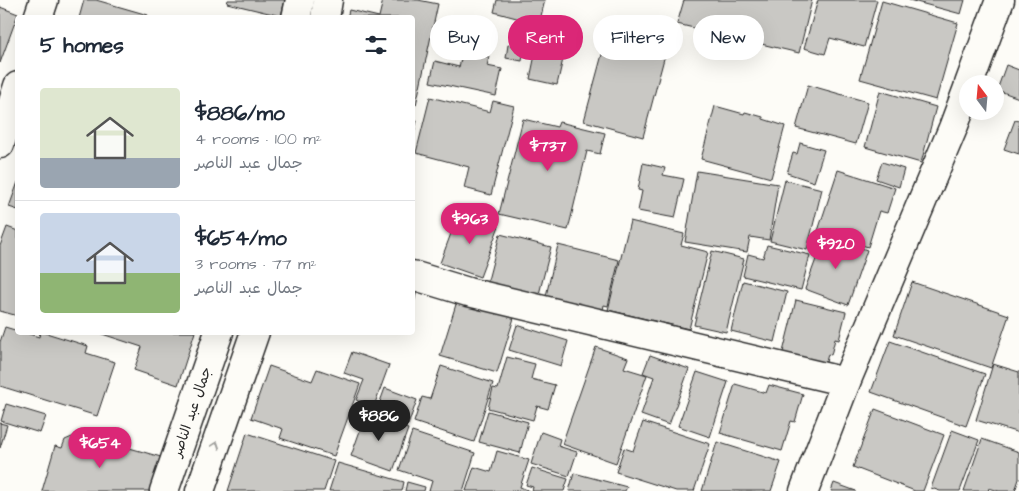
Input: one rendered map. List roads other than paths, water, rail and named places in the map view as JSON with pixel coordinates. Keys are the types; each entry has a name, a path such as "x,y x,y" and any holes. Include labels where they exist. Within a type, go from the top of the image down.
{"street":[{"path":"39,15 44,0"},
{"path":"297,15 300,0"},
{"path":"326,15 328,0"},
{"path":"972,75 1000,0"},
{"path":"0,144 15,96"},
{"path":"804,491 846,382 959,112"},
{"path":"415,276 468,292 846,382"},
{"name":"جمال عبد الناصر","path":"164,491 218,335"},
{"path":"200,491 254,335"}]}
